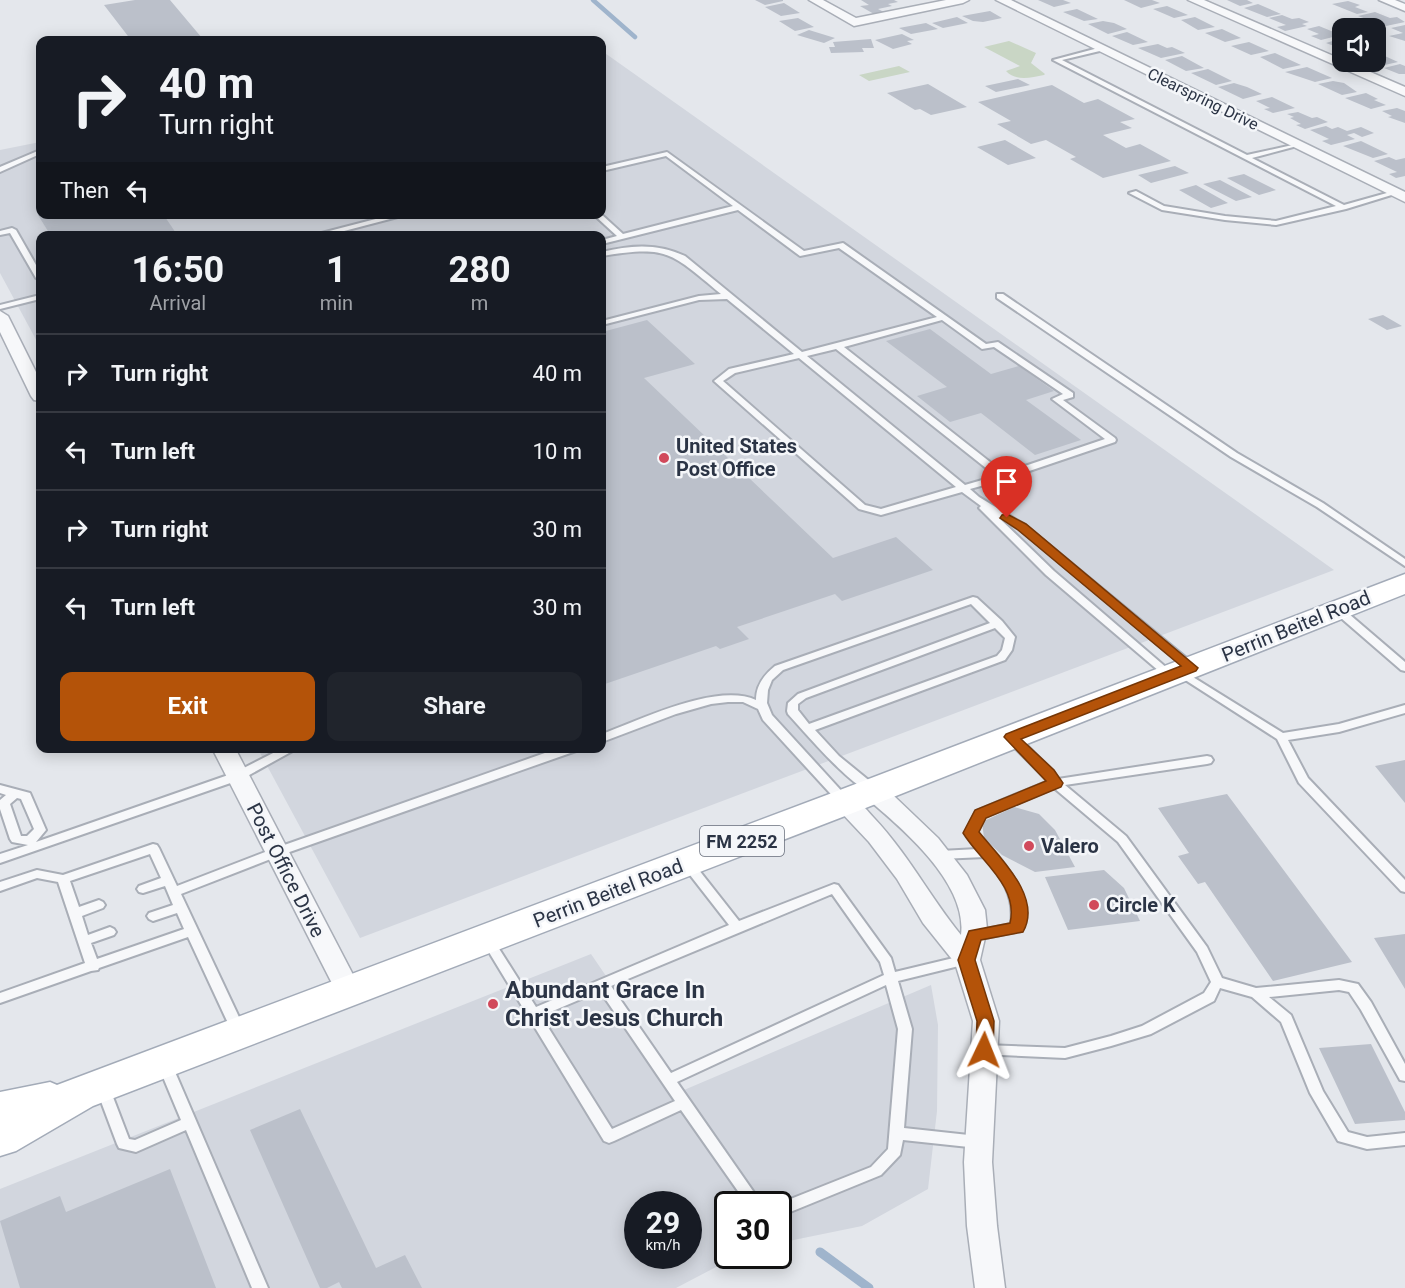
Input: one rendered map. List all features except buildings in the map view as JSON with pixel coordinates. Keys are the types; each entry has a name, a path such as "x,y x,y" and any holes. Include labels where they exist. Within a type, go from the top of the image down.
{"main road":[{"name":"Perrin Beitel Road","path":"0,1138 90,1090 687,863 1405,583"},
{"name":"Perrin Beitel Road","path":"0,1110 90,1090"}],"street":[{"path":"815,0 854,22 963,0"},
{"name":"Clearspring Drive","path":"1002,0 1400,196"},
{"path":"1194,0 1405,92"},
{"path":"1385,0 1405,8"},
{"path":"0,316 36,382"},
{"name":"Post Office Drive","path":"226,753 350,992"},
{"path":"859,796 912,822 940,855 962,887 973,909 971,947 986,1021 979,1143 982,1226 990,1288"},
{"path":"859,796 884,845 915,887 932,917 971,947"}],"lane":[{"path":"1102,50 1056,60 1343,207"},
{"path":"1246,157 1296,145"},
{"path":"606,168 667,154 802,254 840,245 985,347 995,344 1070,395 1056,399 1112,440 965,490 881,512 862,507 718,381 732,371 941,318"},
{"path":"0,170 36,155"},
{"path":"1133,193 1162,208 1276,223 1400,196"},
{"path":"606,241 739,207"},
{"path":"334,231 384,219"},
{"path":"602,219 622,237"},
{"path":"0,233 12,230 36,271"},
{"path":"606,253 629,248 651,247 670,251 682,258 976,499 1022,527 1180,672"},
{"path":"606,321 699,298 729,296"},
{"path":"1000,296 1234,455 1320,505 1405,563"},
{"path":"0,307 36,298"},
{"path":"837,346 1003,477"},
{"path":"976,499 1006,532 1039,560 1050,573 1180,672 1281,737 1303,780 1405,888"},
{"path":"808,728 1000,658 1007,650 1010,636 973,600 779,668 767,680 761,693 761,706 768,717 859,796"},
{"path":"1338,610 1405,668"},
{"path":"859,796 835,759 792,711 793,704 802,696 998,623"},
{"path":"606,737 699,704 724,699 745,699 761,706"},
{"path":"1281,737 1339,728 1405,709"},
{"path":"1011,737 1049,774 1055,783 1122,839 1202,950 1217,982 1256,993 1339,985 1353,988 1366,1006 1405,1076"},
{"path":"0,859 31,844 238,776 283,753"},
{"path":"174,892 277,852 558,753"},
{"path":"669,1080 890,978 1017,928 1020,917 1015,887 971,833 980,814 1055,783 1207,760"},
{"path":"0,789 27,796 40,830 31,844"},
{"path":"14,794 4,803 16,839 31,844"},
{"path":"0,887 37,874 63,879 153,848 239,1032"},
{"path":"940,855 987,853"},
{"path":"687,863 737,927"},
{"path":"63,879 93,967"},
{"path":"143,889 168,880"},
{"path":"532,1014 834,888 886,961 905,1029 895,1151 876,1171 792,1205"},
{"path":"74,914 99,905"},
{"path":"153,916 180,907"},
{"path":"0,998 191,931"},
{"path":"84,941 110,932"},
{"path":"487,939 609,1137 684,1103"},
{"path":"984,1050 1065,1053 1111,1041 1146,1030 1209,997 1217,982"},
{"path":"602,984 746,1191"},
{"path":"1256,993 1286,1019 1317,1094 1342,1137 1367,1143 1405,1139"},
{"path":"164,1062 260,1288"},
{"path":"90,1090 124,1144 136,1146 188,1123"},
{"path":"897,1133 979,1143"}],"shaded area":[{"path":"606,54 1334,570 360,938 260,753 606,753 606,231 36,231 36,340 0,273 0,150 36,143 36,219 606,219"},
{"path":"591,954 684,1090 931,985 938,1025 937,1111 928,1189 862,1226 792,1240 792,1191 714,1191 714,1268 676,1288 0,1288 0,1189"}],"green space":[{"path":"1009,41 1036,53 1031,63 1045,74 1028,78 1014,76 1006,71 1020,66 984,47"},
{"path":"899,66 910,72 869,81 859,75"}],"waterway":[{"path":"593,0 635,37"},
{"path":"820,1252 869,1288"}],"place":[{"name":"United States Post Office","path":"664,458"},
{"name":"Valero","path":"1029,846"},
{"name":"Circle K","path":"1094,905"},
{"name":"Abundant Grace In Christ Jesus Church","path":"493,1004"}],"route":[{"path":"984,1050 986,1021 967,960 975,935 1017,928 1020,917 1015,887 971,833 980,814 1055,783 1049,774 1011,737 1191,668 1022,527 1007,518"}]}
